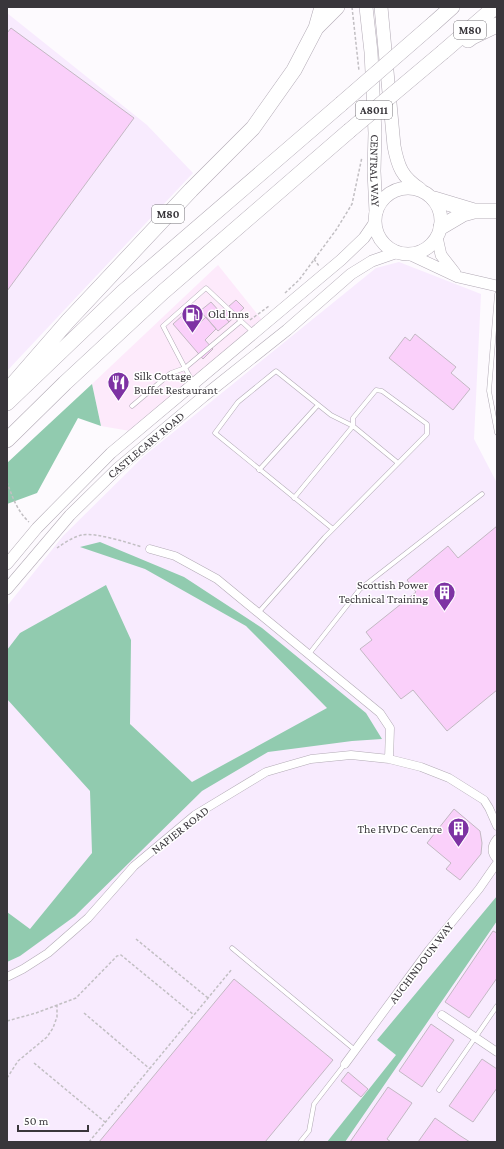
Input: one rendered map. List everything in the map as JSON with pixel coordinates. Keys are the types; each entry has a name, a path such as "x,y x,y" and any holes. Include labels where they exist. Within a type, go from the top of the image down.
{"highway":[{"name":"M80","path":"7,391 68,321 181,201 253,128 294,70 316,28 322,7"},
{"name":"M80","path":"316,28 337,7"},
{"name":"M80","path":"7,403 124,292 452,7"},
{"name":"M80","path":"7,440 64,384 163,292 268,201 350,135 444,56 495,7"},
{"name":"M80","path":"444,56 472,37 497,25"},
{"path":"428,195 474,211"},
{"path":"439,232 463,214 474,211 497,211"}],"main road":[{"name":"CENTRAL WAY","path":"366,7 371,52 375,132 375,218"},
{"name":"CENTRAL WAY","path":"381,7 394,146 397,160 400,169 411,183 428,195"},
{"path":"375,218 378,207 384,198 401,188 412,188 428,195"},
{"name":"A8011","path":"428,195 439,208 442,217 439,232"},
{"name":"A8011","path":"375,218 376,229 381,239 388,247 404,253"},
{"name":"CASTLECARY ROAD","path":"7,564 37,528 111,453 325,273 364,238 375,218"},
{"path":"404,253 418,252 427,249 439,232"},
{"path":"439,232 441,255 458,277"},
{"path":"404,253 458,277 497,286"},
{"name":"CASTLECARY ROAD","path":"7,589 70,515 118,468 286,330 350,274 372,261 404,253"}],"street":[{"path":"150,549 175,556 217,579 380,713 390,728 389,759"},
{"name":"NAPIER ROAD","path":"7,977 48,954 88,918 134,866 195,815 266,772 311,759 351,755 389,759 420,767 450,778 484,800 497,826"},
{"path":"497,839 492,850 497,859"},
{"name":"AUCHINDOUN WAY","path":"345,1064 429,950 479,889 497,863"},
{"path":"442,1015 497,1052"}],"lane":[{"path":"204,396 194,384 163,326 206,288 254,333"},
{"path":"497,294 489,391 492,414 497,433"},
{"path":"132,406 171,374 185,368 241,321"},
{"path":"333,530 215,433 238,402 276,371 331,415 353,426 398,463"},
{"path":"258,613 333,530 427,434 427,424 382,391 376,390 353,418 353,426 294,498"},
{"path":"259,470 318,405"},
{"path":"309,655 360,588 482,494"},
{"path":"232,948 356,1051"},
{"path":"439,1090 497,1006"},
{"path":"300,1142 309,1131 314,1104 345,1064"}],"path":[{"path":"352,7 359,74"},
{"path":"282,295 299,280 336,230 352,204 363,152"},
{"path":"314,259 325,273"},
{"path":"246,324 271,305"},
{"path":"7,482 15,504 24,518 37,528"},
{"path":"56,548 83,535 107,537 150,549"},
{"path":"136,939 208,998"},
{"path":"7,1021 76,998 117,956 121,956 194,1015"},
{"path":"89,1142 232,969"},
{"path":"7,1078 18,1061 47,1037 53,1028 57,1017 57,1004"},
{"path":"84,1013 150,1069"},
{"path":"34,1062 105,1122"}],"shaded area":[{"path":"7,13 147,125 193,173 7,371"},
{"path":"399,262 481,294 474,439 497,483 497,1142 7,1142 7,606 63,536 144,456 376,268"},
{"path":"218,265 262,320 130,431 101,426 92,384"}],"green space":[{"path":"92,384 101,426 78,418 37,493 7,504 7,463"},
{"path":"100,542 184,577 262,628 366,713 382,739 352,741 268,752 202,791 75,916 20,956 7,962 7,912 30,929 92,853 90,791 7,699 7,650 20,633 106,585 131,640 130,724 192,782 327,708 246,626 145,569 80,547"},
{"path":"497,896 497,921 345,1142 327,1142 396,1055 377,1040"}],"building":[{"path":"11,28 134,118 7,291 7,33"},
{"path":"236,300 244,308 229,322 221,313"},
{"path":"211,302 229,322 218,331 200,311"},
{"path":"183,315 194,328 206,317 216,329 205,340 213,349 203,359 173,324"},
{"path":"415,334 456,367 451,373 470,389 453,410 389,358 405,337 410,341"},
{"name":"Scottish Power Technical Training","path":"497,526 497,690 447,731 413,690 401,699 360,649 372,640 366,632 416,592 407,580 448,546 458,558"},
{"name":"The HVDC Centre","path":"454,809 480,831 482,843 481,854 460,880 446,869 451,863 427,843"},
{"path":"493,931 497,933 497,978 469,1018 445,1002"},
{"path":"234,979 333,1060 265,1142 99,1142"},
{"path":"431,1024 454,1040 422,1087 399,1071"},
{"path":"482,1059 497,1069 497,1088 473,1122 449,1106"},
{"path":"348,1072 368,1089 361,1097 341,1081"},
{"path":"388,1087 412,1103 387,1139 391,1142 350,1142"},
{"path":"435,1118 459,1135 470,1142 418,1142"}],"place":[{"name":"Old Inns","path":"192,334"},
{"name":"Silk Cottage Buffet Restaurant","path":"118,402"},
{"name":"Scottish Power Technical Training","path":"444,612"},
{"name":"The HVDC Centre","path":"458,848"}]}
